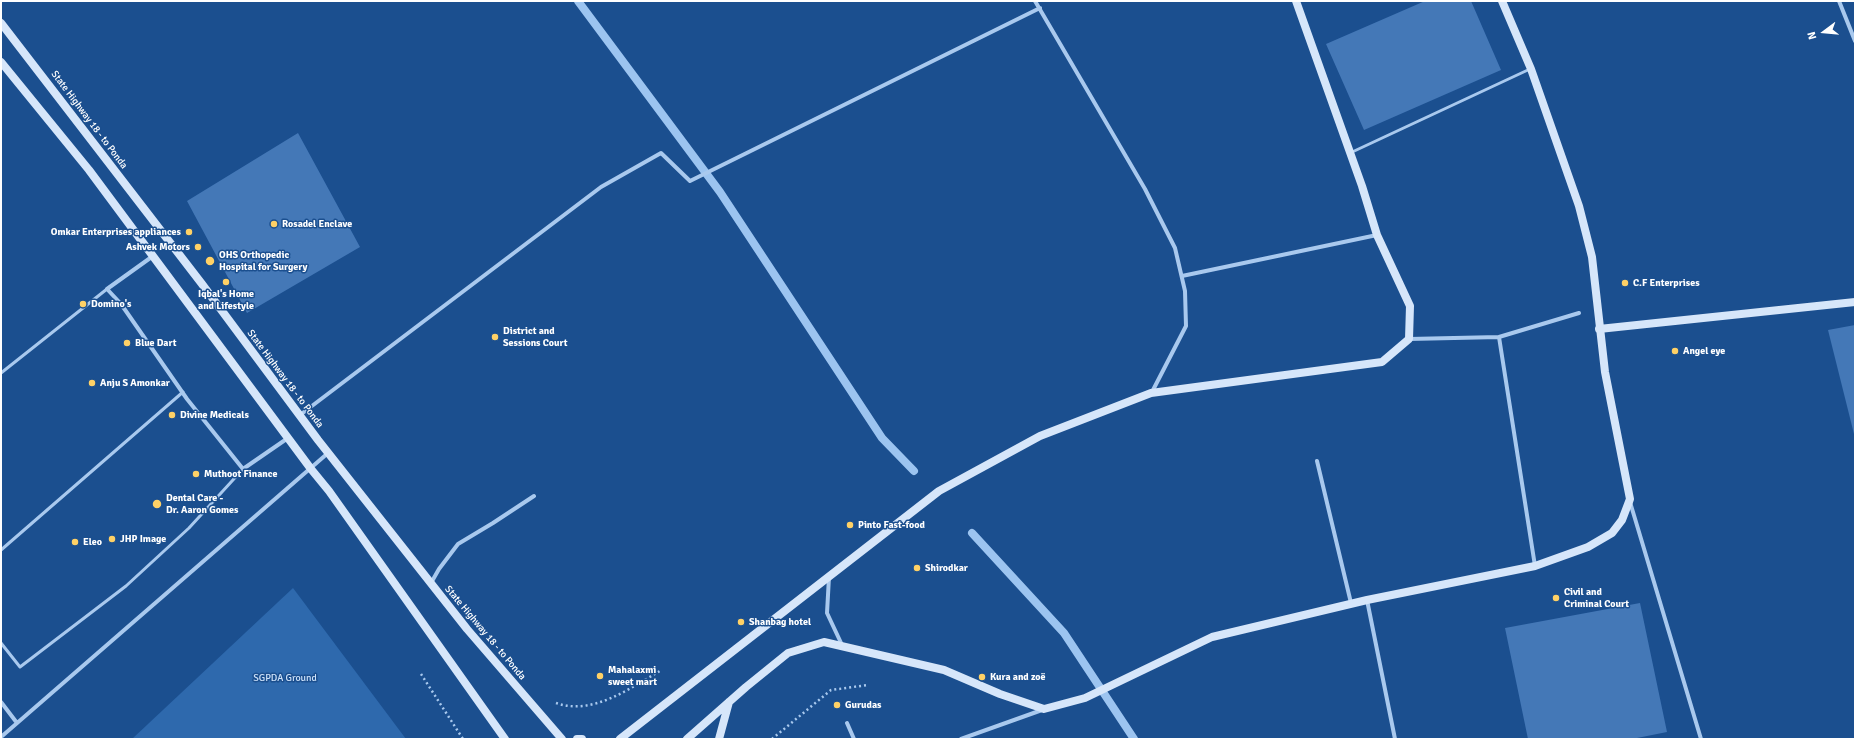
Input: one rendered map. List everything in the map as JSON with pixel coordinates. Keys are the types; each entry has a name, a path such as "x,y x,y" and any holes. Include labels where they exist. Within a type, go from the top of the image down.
{"main road":[{"path":"620,739 939,491 1040,436 1151,393 1382,362 1408,339 1410,306 1377,235 1350,152 1296,1"},
{"path":"687,739 788,653 824,642 944,670 1000,694 1044,709 1085,698 1212,637 1351,603 1535,566 1588,547 1612,533 1622,520 1630,499 1599,329 1592,257 1579,206 1531,69 1502,1"},
{"name":"State Highway 18 - to Ponda","path":"1,23 328,453 467,629 562,739"},
{"path":"1,62 89,170 311,469 329,491 505,739"},
{"path":"1599,329 1855,302"},
{"path":"718,739 730,701"},
{"path":"577,739 582,739"}],"street":[{"path":"1035,1 1145,189 1175,248 1185,290 1186,326 1151,393"},
{"path":"1839,1 1855,42"},
{"path":"300,415 601,187 661,153 690,181 1040,8"},
{"path":"1182,276 1377,235"},
{"path":"153,256 107,289 121,304 183,392 243,469 288,438"},
{"path":"1408,339 1500,337 1579,313"},
{"path":"1500,337 1535,566"},
{"path":"1,737 328,453"},
{"path":"1317,461 1351,603"},
{"path":"431,583 439,569 458,544 534,496"},
{"path":"1630,499 1701,739"},
{"path":"829,577 827,613 842,646"},
{"path":"1367,600 1395,739"},
{"path":"1,702 17,723"},
{"path":"961,739 1044,709"},
{"path":"847,723 854,739"}],"lane":[{"path":"1350,152 1531,69"},
{"path":"1,373 107,289"},
{"path":"1,550 183,392"},
{"path":"1,643 20,667 126,586 189,528 243,469"}],"path":[{"path":"552,700 557,704 583,707 618,695 660,671"},
{"path":"421,674 463,739"},
{"path":"772,739 831,690 868,685"}],"green space":[{"name":"SGPDA Ground","path":"293,588 406,739 132,739"}],"building":[{"path":"1425,1 1471,1 1501,70 1364,130 1326,44"},
{"name":"Rosadel Enclave","path":"298,133 360,247 247,313 187,201"},
{"path":"1855,325 1855,433 1854,434 1828,330"},
{"path":"1640,603 1667,732 1632,739 1528,739 1505,628"}],"waterway":[{"path":"578,1 720,192 882,438 914,471"},
{"path":"972,533 1064,633 1134,739"}],"place":[{"name":"Rosadel Enclave","path":"274,224"},
{"name":"Omkar Enterprises appliances","path":"189,232"},
{"name":"Ashvek Motors","path":"198,247"},
{"name":"OHS Orthopedic Hospital for Surgery","path":"210,261"},
{"name":"Iqbal's Home and Lifestyle","path":"226,282"},
{"name":"C.F Enterprises","path":"1625,283"},
{"name":"Domino's","path":"83,304"},
{"name":"District and Sessions Court","path":"495,337"},
{"name":"Blue Dart","path":"127,343"},
{"name":"Angel eye","path":"1675,351"},
{"name":"Anju S Amonkar","path":"92,383"},
{"name":"Divine Medicals","path":"172,415"},
{"name":"Muthoot Finance","path":"196,474"},
{"name":"Dental Care - Dr. Aaron Gomes","path":"157,504"},
{"name":"Pinto Fast-food","path":"850,525"},
{"name":"JHP Image","path":"112,539"},
{"name":"Eleo","path":"75,542"},
{"name":"Shirodkar","path":"917,568"},
{"name":"Civil and Criminal Court","path":"1556,598"},
{"name":"Shanbag hotel","path":"741,622"},
{"name":"Mahalaxmi sweet mart","path":"600,676"},
{"name":"Kura and zoë","path":"982,677"},
{"name":"Gurudas","path":"837,705"}]}
